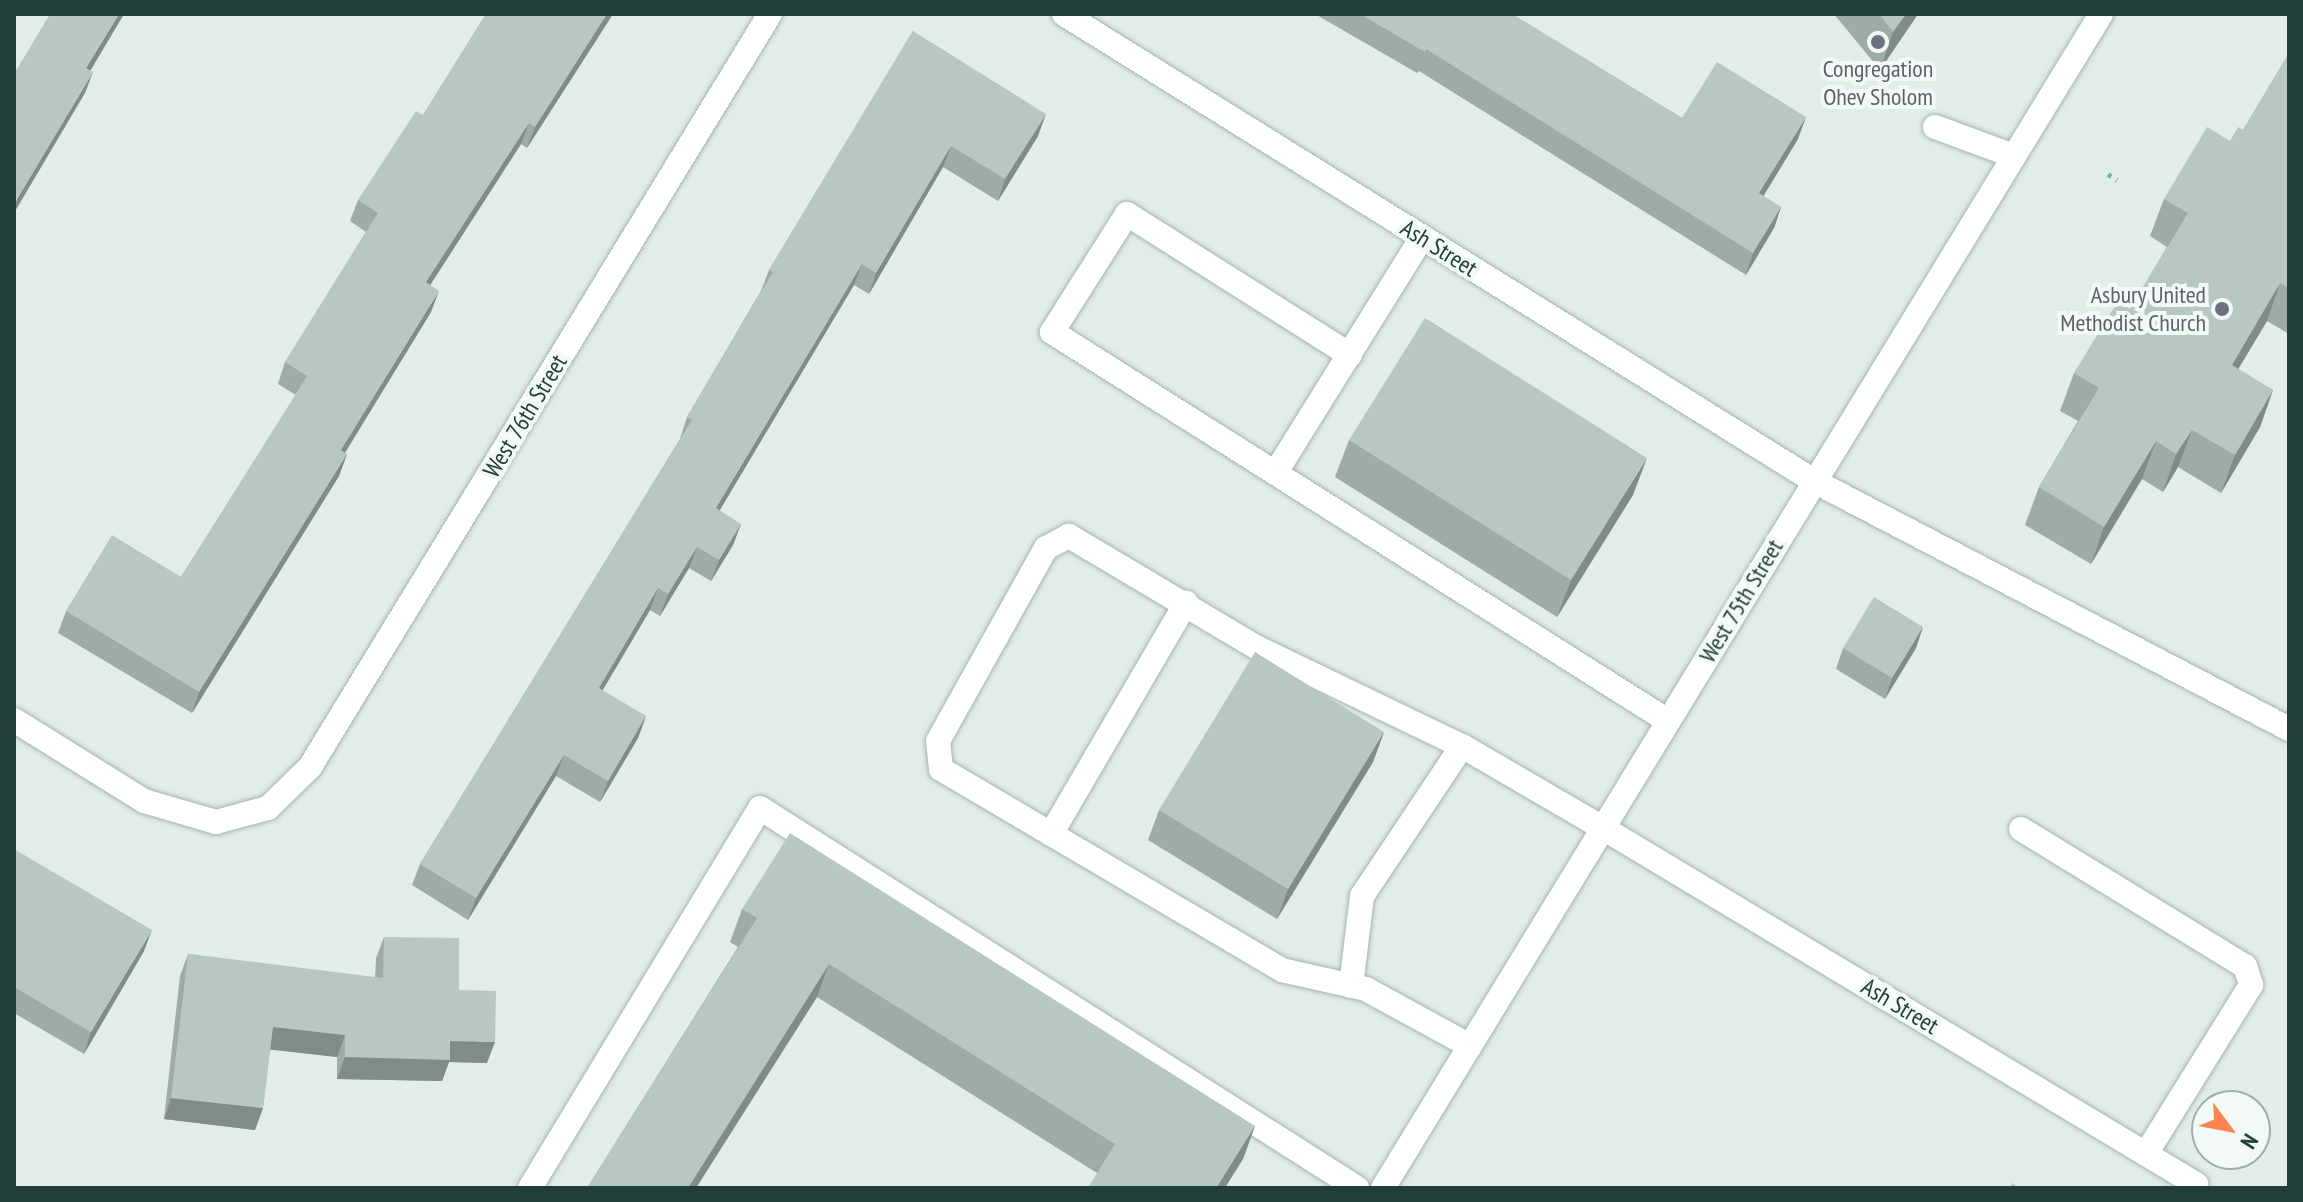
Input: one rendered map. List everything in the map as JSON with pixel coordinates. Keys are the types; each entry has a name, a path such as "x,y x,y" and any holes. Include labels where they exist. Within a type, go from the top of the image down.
{"street":[{"name":"West 76th Street","path":"14,720 144,801 216,822 268,808 310,767 770,14"},
{"name":"Ash Street","path":"1064,14 1814,481 2289,729"},
{"name":"West 75th Street","path":"1383,1188 2101,14"},
{"path":"1935,127 2014,156"},
{"path":"1350,355 1127,214 1052,332 1668,721"},
{"path":"1276,472 1422,237"},
{"name":"Ash Street","path":"1051,834 941,769 938,741 1046,548 1069,536 1258,648 1462,746 2196,1184"},
{"path":"1186,603 1051,834 1282,970 1366,989 1470,1046"},
{"path":"1351,986 1362,896 1462,746"},
{"path":"530,1188 760,808 1357,1188"},
{"path":"2021,829 2245,966 2251,985 2146,1154"}],"path":[{"path":"2108,174 2117,180"}],"building":[{"path":"50,14 119,14 86,68 93,72 17,199 14,197 14,74"},
{"path":"486,14 607,14 535,127 529,123 426,282 439,291 341,450 347,454 199,692 66,611 112,535 181,577 307,376 285,362 378,213 358,200 416,111 423,115"},
{"path":"1360,14 1512,14 1682,118 1717,62 1806,117 1759,193 1781,207 1753,253 1426,49 1425,52"},
{"path":"1879,14 1906,14 1893,32"},
{"path":"913,31 1046,114 1005,179 951,146 876,273 862,264 716,508 741,524 719,560 697,547 668,594 658,588 599,688 646,716 608,781 564,755 476,898 420,864 692,420 687,417 773,272 769,270"},
{"name":"Asbury United Methodist Church","path":"2289,53 2289,288 2280,283 2232,365 2273,390 2235,455 2192,430 2176,454 2156,441 2104,527 2039,487 2099,388 2074,373 2118,301 2130,309 2188,213 2164,199 2207,127 2230,141 2238,127 2243,130"},
{"path":"1425,318 1647,458 1571,580 1349,440"},
{"path":"1874,597 1923,627 1892,678 1843,648"},
{"path":"1255,652 1384,732 1288,889 1159,810"},
{"path":"790,833 1255,1126 1216,1188 1088,1188 1115,1144 829,964 688,1188 587,1188 757,918 742,909"},
{"path":"14,849 152,930 91,1032 14,987"},
{"path":"384,937 459,938 459,990 496,991 495,1042 450,1041 450,1060 345,1057 345,1035 273,1027 263,1108 171,1098 188,954 383,978"}],"place":[{"name":"Congregation Ohev Sholom","path":"1878,42"},
{"name":"Asbury United Methodist Church","path":"2222,309"}]}
